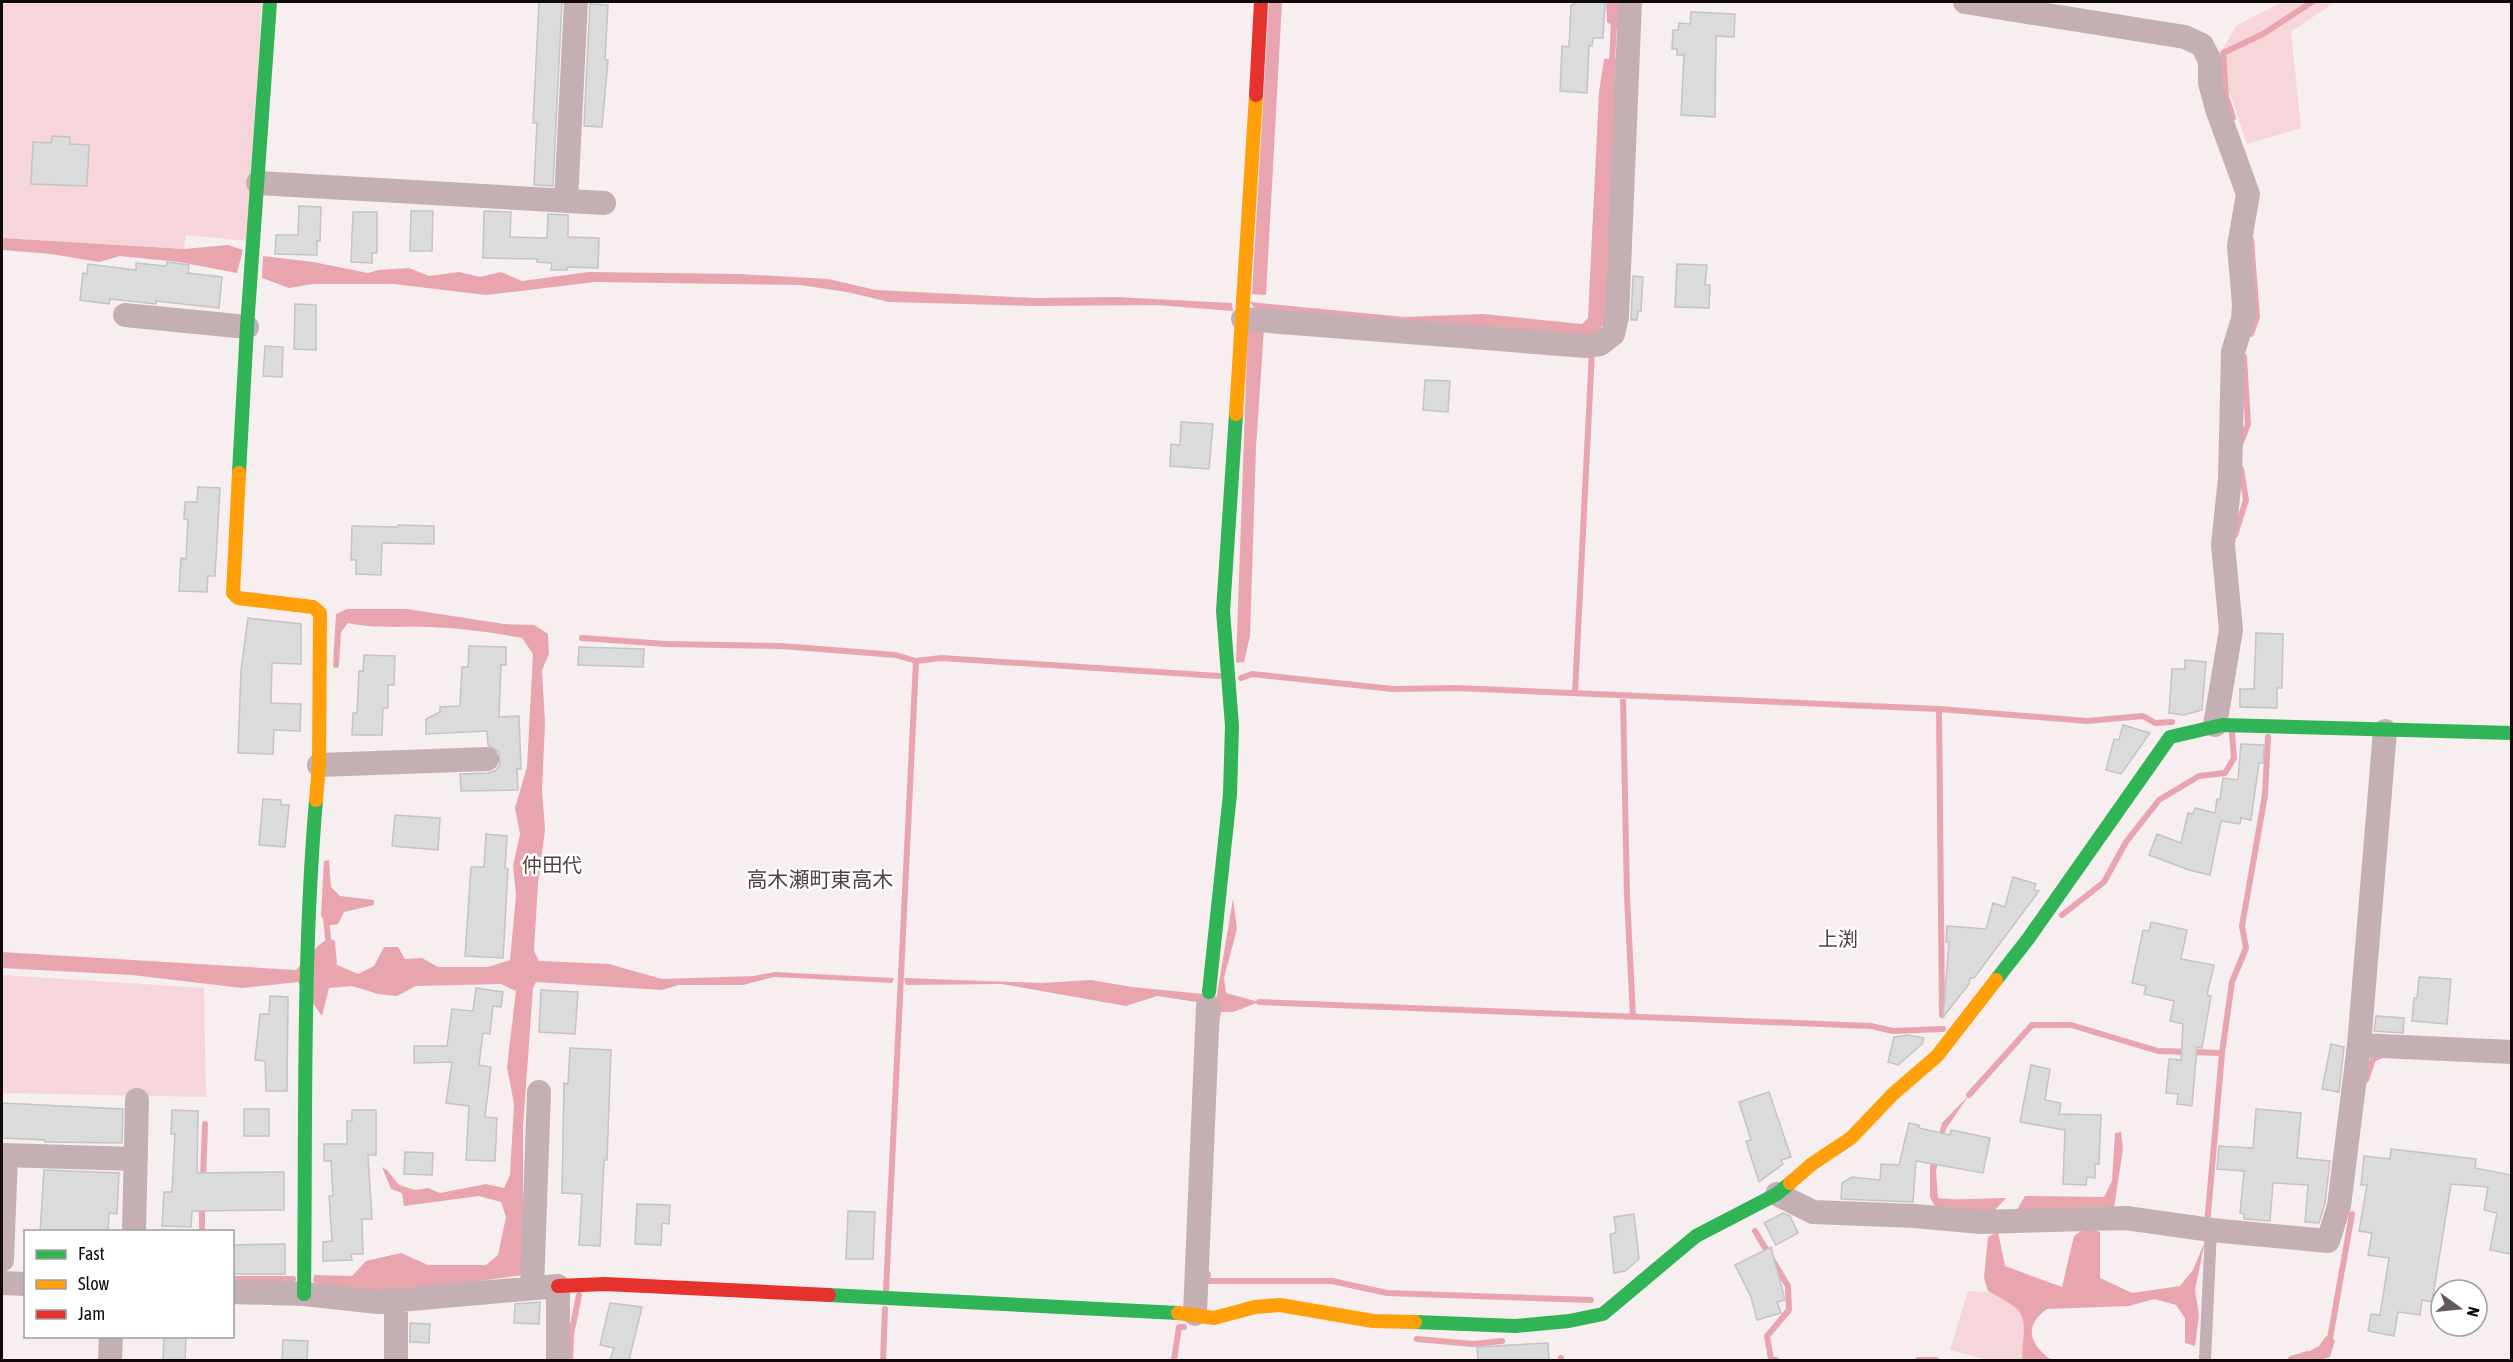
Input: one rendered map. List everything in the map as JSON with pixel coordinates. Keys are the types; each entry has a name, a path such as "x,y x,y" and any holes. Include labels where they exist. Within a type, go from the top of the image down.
{"street":[{"path":"270,2 247,327 233,593 238,598 313,607 320,613 328,765 311,859 307,984 304,1294"},
{"path":"566,201 576,2"},
{"path":"1195,1314 1209,999 1230,794 1232,726 1223,611 1244,310 1261,2"},
{"path":"1244,310 1593,345 1613,334 1617,317 1629,2"},
{"path":"1965,2 2185,37 2202,45 2210,61 2210,83 2217,110 2248,194 2238,246 2244,304 2243,319 2233,352 2230,478 2223,545 2231,630 2225,725"},
{"path":"258,183 604,202"},
{"path":"125,315 247,327"},
{"path":"234,1292 304,1294 378,1302 605,1284 1195,1314 1214,1318 1255,1307 1280,1305 1373,1321 1515,1326 1569,1321 1603,1314 1696,1236 1787,1199 1812,1164 1851,1137 1893,1094 1936,1056 2028,939 2170,738 2225,725 2511,733"},
{"path":"1787,1199 1813,1212 1988,1222 2126,1218 2205,1230 2328,1241 2339,1206 2359,1045 2385,731"},
{"path":"328,765 487,759"},
{"path":"2359,1045 2511,1052"},
{"path":"532,1288 539,1092"},
{"path":"134,1230 137,1100"},
{"path":"24,1283 2,1272 4,1155 136,1158"},
{"path":"558,1286 558,1360"},
{"path":"396,1300 396,1360"},
{"path":"110,1360 111,1338"}],"lane":[{"path":"2205,1230 2205,1360"}],"shaded area":[{"path":"2,2 262,2 247,241 186,235 184,249 2,238"},
{"path":"1269,2 1282,2 1266,295 1252,294"},
{"path":"1606,2 1619,2 1620,31 1607,22"},
{"path":"2282,2 2335,2 2291,32 2301,128 2247,144 2218,58 2236,26"},
{"path":"1619,58 1605,322 1596,334 1568,337 1257,312 1250,302 1404,317 1483,314 1582,324 1588,318 1599,92 1604,59"},
{"path":"2,238 184,249 228,245 243,250 237,273 179,262 120,256 99,262 51,254 2,250"},
{"path":"263,256 313,262 368,273 409,268 429,276 459,272 480,277 501,272 522,281 589,272 739,274 828,279 876,290 1035,298 1116,297 1232,303 1233,311 1156,305 1034,306 889,302 847,292 800,285 595,282 486,295 394,284 313,284 289,288 262,278"},
{"path":"1248,327 1264,329 1256,447 1250,636 1244,662 1236,663"},
{"path":"347,609 407,609 504,624 534,625 548,634 549,654 542,670 545,723 542,790 545,830 538,883 534,951 539,961 609,964 662,979 754,976 775,972 894,978 892,983 774,977 743,985 679,985 662,990 536,982 533,988 523,1127 523,1275 391,1291 338,1288 313,1282 314,1275 352,1276 366,1261 401,1253 428,1265 486,1265 498,1255 506,1217 501,1202 479,1196 404,1206 402,1193 391,1189 382,1167 399,1185 415,1190 428,1188 440,1193 486,1184 504,1188 510,1175 514,1104 507,1067 516,991 501,984 416,986 397,996 378,994 352,986 329,988 322,1016 298,982 242,988 132,975 2,968 2,952 296,970 328,938 335,941 337,965 358,974 374,966 384,947 398,947 405,959 422,958 438,967 488,967 510,960 516,895 513,866 520,834 515,808 527,767 533,654 522,638 452,628 378,627 348,623 341,632 335,630 336,614"},
{"path":"329,860 331,887 340,896 374,900 374,905 344,912 338,924 326,926 321,915 324,861"},
{"path":"1233,899 1237,929 1224,978 1226,993 1259,1002 1233,1012 1221,1012 1216,1041 1215,1006"},
{"path":"2,975 204,988 206,1097 2,1093"},
{"path":"904,978 1042,983 1091,980 1132,987 1203,994 1203,1003 1157,996 1126,1006 1002,984 906,985"},
{"path":"1969,1095 1946,1129 1936,1171 1938,1198 2006,1198 1994,1211 1936,1209 1930,1197 1930,1167 1942,1123"},
{"path":"2121,1132 2123,1149 2114,1208 2015,1213 2025,1196 2104,1197 2112,1181 2115,1133"},
{"path":"2086,1228 2100,1232 2100,1278 2132,1293 2180,1286 2193,1270 2205,1241 2195,1290 2199,1315 2195,1346 2185,1343 2185,1318 2176,1305 2154,1299 2129,1306 2047,1309 2033,1324 2032,1335 2043,1353 2055,1360 2022,1360 2024,1324 2022,1317 2012,1305 1988,1291 1984,1278 1988,1237 1998,1232 2005,1266 2062,1287 2074,1236"},
{"path":"1968,1291 2028,1296 2028,1360 1988,1360 1950,1350"},
{"path":"2326,1336 2335,1340 2330,1357 2319,1360 2293,1360 2319,1346"}],"building":[{"path":"539,2 562,2 553,186 534,185 537,123 533,123"},
{"path":"1574,2 1605,2 1603,38 1593,38 1592,46 1589,45 1587,93 1560,91 1562,46 1569,47 1571,5 1574,5"},
{"path":"590,4 608,5 605,59 608,60 602,127 584,126"},
{"path":"1691,12 1735,14 1734,37 1716,36 1715,117 1681,115 1684,55 1677,55 1677,49 1672,49 1673,30 1678,30 1679,23 1690,24"},
{"path":"52,136 70,137 70,144 89,145 87,186 31,184 33,142 51,143"},
{"path":"299,206 321,207 320,241 317,241 317,255 275,254 276,235 298,235"},
{"path":"411,211 433,211 432,251 410,251"},
{"path":"484,211 511,212 510,237 547,238 548,214 568,215 568,237 599,238 598,268 567,267 567,270 551,270 552,263 537,262 537,259 483,258"},
{"path":"353,212 377,212 377,253 372,253 372,263 351,262"},
{"path":"167,262 189,265 188,273 222,277 219,308 156,301 156,304 110,299 109,304 80,300 83,273 87,274 88,264 136,270 136,263 166,266"},
{"path":"1677,264 1707,265 1705,285 1710,285 1709,308 1675,307"},
{"path":"1633,276 1643,277 1641,311 1638,311 1637,320 1631,320"},
{"path":"295,304 316,305 316,350 294,349"},
{"path":"265,346 283,347 282,377 263,376"},
{"path":"1425,380 1450,381 1448,412 1423,410"},
{"path":"1181,422 1213,424 1209,469 1170,466 1171,444 1180,445"},
{"path":"198,487 220,488 215,576 208,576 207,592 179,591 181,558 186,559 188,520 184,519 185,502 197,502"},
{"path":"398,525 434,526 434,544 382,543 381,575 356,574 356,560 351,560 352,526 398,527"},
{"path":"248,618 301,624 301,664 272,663 271,703 301,704 300,731 274,730 273,754 238,753 241,670"},
{"path":"2256,633 2283,634 2282,688 2277,688 2277,708 2240,707 2240,689 2254,689"},
{"path":"469,646 506,647 506,665 501,665 499,717 519,716 521,769 517,769 518,790 461,791 460,774 488,773 495,771 500,765 499,752 488,745 487,731 426,734 426,719 440,712 440,707 460,706 462,667 468,667"},
{"path":"579,647 644,649 643,667 578,665"},
{"path":"364,655 395,656 394,685 388,685 388,708 383,708 382,735 352,735 353,713 357,713 359,671 363,671"},
{"path":"2185,660 2206,662 2202,710 2184,715 2169,713 2172,669 2185,669"},
{"path":"2123,725 2150,733 2121,774 2106,770 2114,739 2119,740"},
{"path":"2241,744 2264,745 2263,763 2259,763 2251,820 2241,818 2240,824 2221,821 2210,875 2149,855 2157,834 2181,843 2188,813 2193,814 2195,808 2215,813 2223,778 2238,780"},
{"path":"263,799 281,800 281,805 289,805 285,847 259,845"},
{"path":"395,815 440,818 438,850 392,846"},
{"path":"486,834 507,836 505,868 508,869 503,958 465,956 471,867 484,867"},
{"path":"2013,877 2036,884 2034,890 2039,891 1974,978 1970,978 1969,984 1943,1017 1949,942 1946,942 1947,926 1986,929 1993,903 2005,907"},
{"path":"2151,922 2187,930 2181,959 2214,965 2207,995 2211,996 2202,1048 2197,1047 2192,1106 2177,1104 2178,1094 2166,1093 2169,1059 2181,1060 2183,1024 2170,1021 2174,1001 2144,994 2146,986 2132,983 2143,930 2149,931"},
{"path":"2419,977 2451,979 2447,1024 2412,1021"},
{"path":"476,988 503,992 501,1007 493,1006 490,1034 483,1033 479,1065 491,1067 485,1117 497,1118 495,1161 466,1160 469,1106 446,1103 452,1062 414,1063 414,1046 447,1046 452,1009 473,1011"},
{"path":"541,990 578,992 575,1034 539,1032"},
{"path":"270,996 288,997 287,1091 266,1091 265,1061 255,1060 260,1014 269,1014"},
{"path":"2376,1016 2404,1018 2403,1033 2374,1031"},
{"path":"1908,1035 1924,1038 1922,1044 1898,1065 1888,1062 1894,1037"},
{"path":"2331,1044 2344,1047 2339,1092 2322,1089"},
{"path":"570,1048 611,1050 607,1160 604,1160 600,1246 579,1245 582,1194 562,1193 564,1083 568,1084"},
{"path":"2031,1065 2050,1069 2045,1100 2061,1103 2059,1114 2101,1115 2099,1164 2095,1164 2095,1178 2087,1177 2086,1185 2063,1184 2065,1130 2020,1122"},
{"path":"1769,1092 1791,1157 1781,1160 1783,1164 1759,1182 1746,1141 1751,1140 1739,1102"},
{"path":"2,1103 123,1109 122,1143 45,1142 45,1140 2,1138"},
{"path":"244,1109 269,1109 269,1136 244,1136"},
{"path":"2256,1109 2301,1113 2297,1158 2330,1161 2325,1203 2319,1223 2305,1222 2308,1185 2273,1183 2270,1221 2244,1219 2244,1214 2240,1213 2244,1171 2217,1169 2219,1146 2253,1148"},
{"path":"172,1110 198,1111 197,1173 284,1172 284,1210 192,1211 191,1227 162,1226 164,1192 172,1192 175,1134 171,1134"},
{"path":"352,1110 376,1110 376,1155 368,1155 372,1219 362,1219 363,1254 351,1254 352,1260 323,1261 323,1242 332,1241 329,1196 333,1196 331,1161 324,1161 324,1144 347,1144 347,1121 352,1121"},
{"path":"1909,1123 1919,1125 1919,1128 1950,1135 1951,1130 1990,1138 1983,1173 1916,1161 1913,1202 1841,1199 1842,1183 1852,1177 1880,1180 1881,1164 1899,1165"},
{"path":"2391,1149 2476,1159 2475,1168 2511,1175 2511,1254 2490,1250 2497,1213 2484,1210 2488,1187 2451,1184 2436,1278 2429,1278 2429,1301 2422,1300 2420,1315 2398,1312 2394,1336 2368,1331 2371,1314 2380,1315 2389,1258 2368,1255 2372,1233 2359,1231 2367,1185 2361,1185 2364,1156 2390,1159"},
{"path":"405,1152 433,1153 432,1175 404,1174"},
{"path":"44,1170 119,1173 117,1214 109,1213 108,1230 40,1230"},
{"path":"637,1204 670,1205 669,1224 662,1223 661,1245 635,1244"},
{"path":"848,1211 875,1212 873,1259 846,1259"},
{"path":"1783,1213 1790,1216 1798,1233 1776,1245 1764,1223"},
{"path":"1634,1214 1639,1259 1625,1271 1614,1273 1610,1234 1616,1233 1614,1217"},
{"path":"285,1244 285,1274 234,1274 234,1245"},
{"path":"1771,1247 1785,1300 1777,1302 1781,1313 1757,1320 1751,1297 1735,1265"},
{"path":"540,1302 539,1324 514,1323 515,1304"},
{"path":"610,1303 642,1307 629,1360 610,1360 614,1348 600,1345"},
{"path":"410,1323 430,1324 429,1343 410,1342"},
{"path":"164,1338 186,1338 185,1360 163,1360"},
{"path":"283,1340 308,1341 307,1360 282,1360"},
{"path":"1548,1343 1549,1360 1478,1360 1477,1347"}],"waterway":[{"path":"2233,118 2226,96 2223,53 2263,34 2312,2"},
{"path":"1612,64 1614,20"},
{"path":"2251,240 2257,317 2251,334"},
{"path":"1575,693 1592,350"},
{"path":"2240,445 2248,424 2244,357"},
{"path":"2235,535 2246,500 2241,469"},
{"path":"336,665 338,631"},
{"path":"582,638 666,644 781,646 896,655 916,661 941,658 1219,676"},
{"path":"886,1290 916,661"},
{"path":"1241,678 1252,674 1393,689 1457,688 1939,709 2087,721 2143,716 2155,723 2172,722"},
{"path":"1623,696 1627,896 1633,1017"},
{"path":"1939,709 1942,1015"},
{"path":"2062,915 2104,882 2126,842 2159,800 2199,776 2225,773 2234,758 2232,734"},
{"path":"2207,1225 2222,1053 2232,982 2246,948 2242,926 2265,795 2268,737"},
{"path":"326,918 328,938"},
{"path":"1259,1002 1871,1026 1893,1031 1943,1029"},
{"path":"1969,1095 2032,1025 2071,1025 2158,1051 2222,1053"},
{"path":"2366,1080 2373,1059 2382,1055"},
{"path":"203,1180 205,1124"},
{"path":"202,1205 202,1230"},
{"path":"2329,1344 2352,1214"},
{"path":"1755,1231 1788,1286 1789,1310 1767,1336 1771,1359 1776,1360"},
{"path":"1208,1274 1207,1281 1332,1281 1387,1293 1591,1300"},
{"path":"234,1279 293,1279"},
{"path":"570,1360 571,1335 579,1295"},
{"path":"883,1360 885,1309"},
{"path":"1174,1360 1179,1327 1184,1327"},
{"path":"1417,1339 1473,1344 1502,1341"},
{"path":"2292,1360 2308,1354"},
{"path":"1918,1360 1936,1360"}],"traffic: fast":[{"path":"239,473 270,2"},
{"path":"1209,992 1230,794 1232,726 1223,611 1236,414"},
{"path":"1996,980 2028,939 2170,737 2222,725 2512,733"},
{"path":"304,1294 308,923 316,800"},
{"path":"1415,1322 1515,1326 1569,1321 1603,1314 1696,1236 1777,1194 1790,1183"},
{"path":"829,1295 1178,1313"}],"traffic: slow":[{"path":"1236,414 1256,95"},
{"path":"239,473 233,593 238,598 313,607 320,613 319,765 316,800"},
{"path":"1790,1183 1812,1164 1851,1138 1893,1094 1937,1056 1996,980"},
{"path":"1178,1313 1214,1318 1255,1307 1280,1305 1373,1321 1415,1322"}],"traffic: jam":[{"path":"1256,95 1261,2"},
{"path":"558,1286 605,1284 829,1295"}],"district":[{"name":"仲田代","path":"552,864"},
{"name":"高木瀬町東高木","path":"820,879"},
{"name":"上渕","path":"1838,938"}]}
